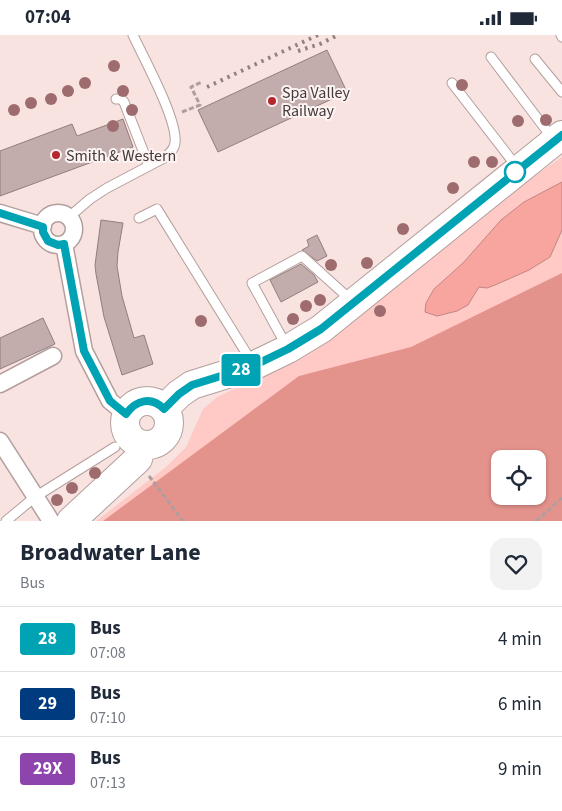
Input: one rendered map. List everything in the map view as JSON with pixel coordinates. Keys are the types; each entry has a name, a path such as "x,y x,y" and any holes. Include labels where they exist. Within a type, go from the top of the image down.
{"highway":[{"path":"164,409 179,394 192,385 253,366 288,349 321,329 558,138"},
{"path":"71,521 132,450 134,442 125,431 126,414 134,404 146,401 160,404 168,416 168,431 157,443 132,450"}],"street":[{"path":"0,213 43,227"},
{"path":"60,214 69,217 74,227 74,232 68,241 58,245 48,241 43,232 43,227 47,218 51,215 60,214"},
{"path":"64,244 84,351 110,401 126,414"},
{"path":"0,384 53,356"},
{"path":"0,441 51,521"}],"lane":[{"path":"69,217 101,192 171,153 175,145 175,134 171,117 133,35"},
{"path":"490,57 558,138"},
{"path":"535,59 562,92"},
{"path":"452,83 519,169"},
{"path":"116,99 121,99 124,102 149,166"},
{"path":"139,218 157,209 253,366"},
{"path":"288,349 252,283 302,256 354,303"},
{"path":"6,521 35,497 132,450"}],"path":[{"path":"171,117 200,105 191,87 202,82"},
{"path":"132,450 158,489 183,521"},
{"path":"536,521 562,498"}],"shaded area":[{"path":"562,157 562,521 96,521 166,467 186,447 203,409 217,397 277,368 473,219"},
{"path":"562,182 562,230 550,257 529,270 495,285 487,288 479,287 468,305 457,311 437,316 425,312 426,303 434,289 463,263 501,220 524,202"},
{"path":"562,273 562,521 103,521 299,376 411,347"}],"building":[{"name":"Spa Valley Railway","path":"327,50 347,92 218,152 198,110"},
{"name":"Smith & Western","path":"123,119 133,147 0,196 0,151 72,124 77,136"},
{"path":"101,220 123,223 117,266 122,296 134,338 144,335 153,364 122,375 104,317 96,274 95,265"},
{"path":"317,235 327,256 317,261 302,250 309,246 307,240"},
{"path":"301,264 314,275 318,282 281,302 270,280"},
{"path":"43,318 55,344 0,369 0,338"}],"railway":[{"path":"207,87 318,35"},
{"path":"298,51 320,44 338,35"}],"bus line":[{"name":"28","path":"0,213 43,227 43,232 48,241 58,245 64,244 84,351 110,401 126,414 134,404 140,401 153,401 160,404 164,409 179,394 192,385 253,366 288,349 321,329 562,135"}],"place":[{"name":"Spa Valley Railway","path":"272,101"},
{"name":"Smith & Western","path":"56,155"}]}
